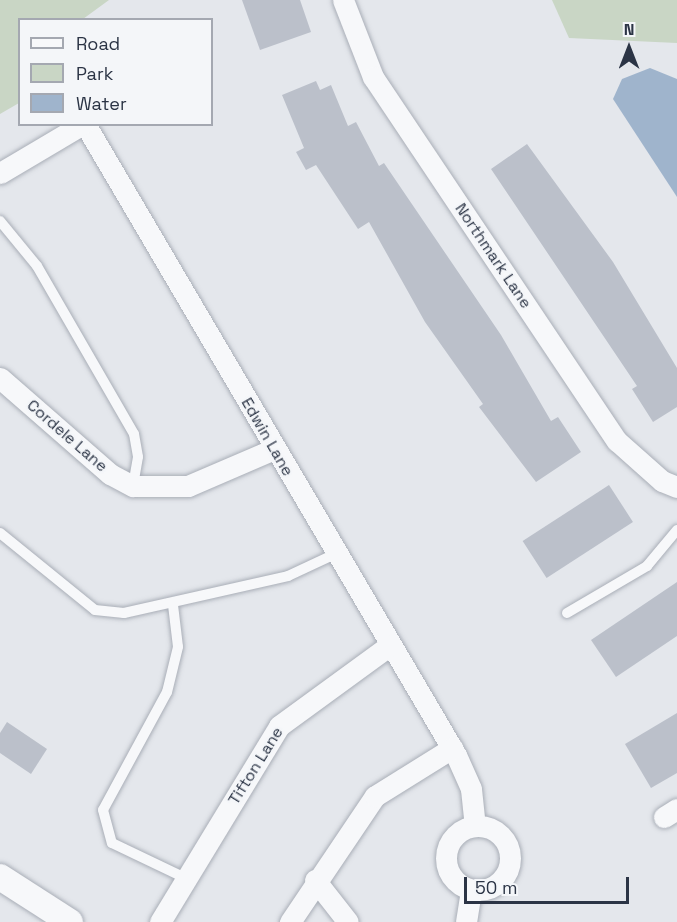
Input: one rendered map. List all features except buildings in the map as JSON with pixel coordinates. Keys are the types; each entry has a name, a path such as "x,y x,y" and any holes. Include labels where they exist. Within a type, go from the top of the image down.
{"street":[{"name":"Northmark Lane","path":"343,0 374,77 617,441 662,481 677,487"},
{"path":"0,172 80,126"},
{"name":"Edwin Lane","path":"85,126 335,554 452,748 471,789 476,826"},
{"name":"Cordele Lane","path":"0,378 110,474 133,486 188,486 274,449"},
{"name":"Tifton Lane","path":"160,922 279,726 390,645"},
{"path":"290,922 315,880 375,796 452,748"},
{"path":"476,826 503,837 510,856 497,883 471,891 451,873 446,853 456,834 476,826"},
{"path":"0,876 70,922"},
{"path":"315,880 348,922"},
{"path":"466,922 471,891"}],"lane":[{"path":"0,221 37,266 134,434 138,457 133,486"},
{"path":"567,613 647,566 677,530"},
{"path":"0,533 95,610 124,613 288,576 335,554"},
{"path":"172,604 178,647 167,692 103,810 103,822 111,843 187,879"}],"green space":[{"path":"0,0 109,0 84,18 18,18 18,104 0,114"},
{"path":"552,0 677,0 677,43 569,38"}],"water":[{"path":"650,68 677,79 677,197 613,99 622,79"}]}
